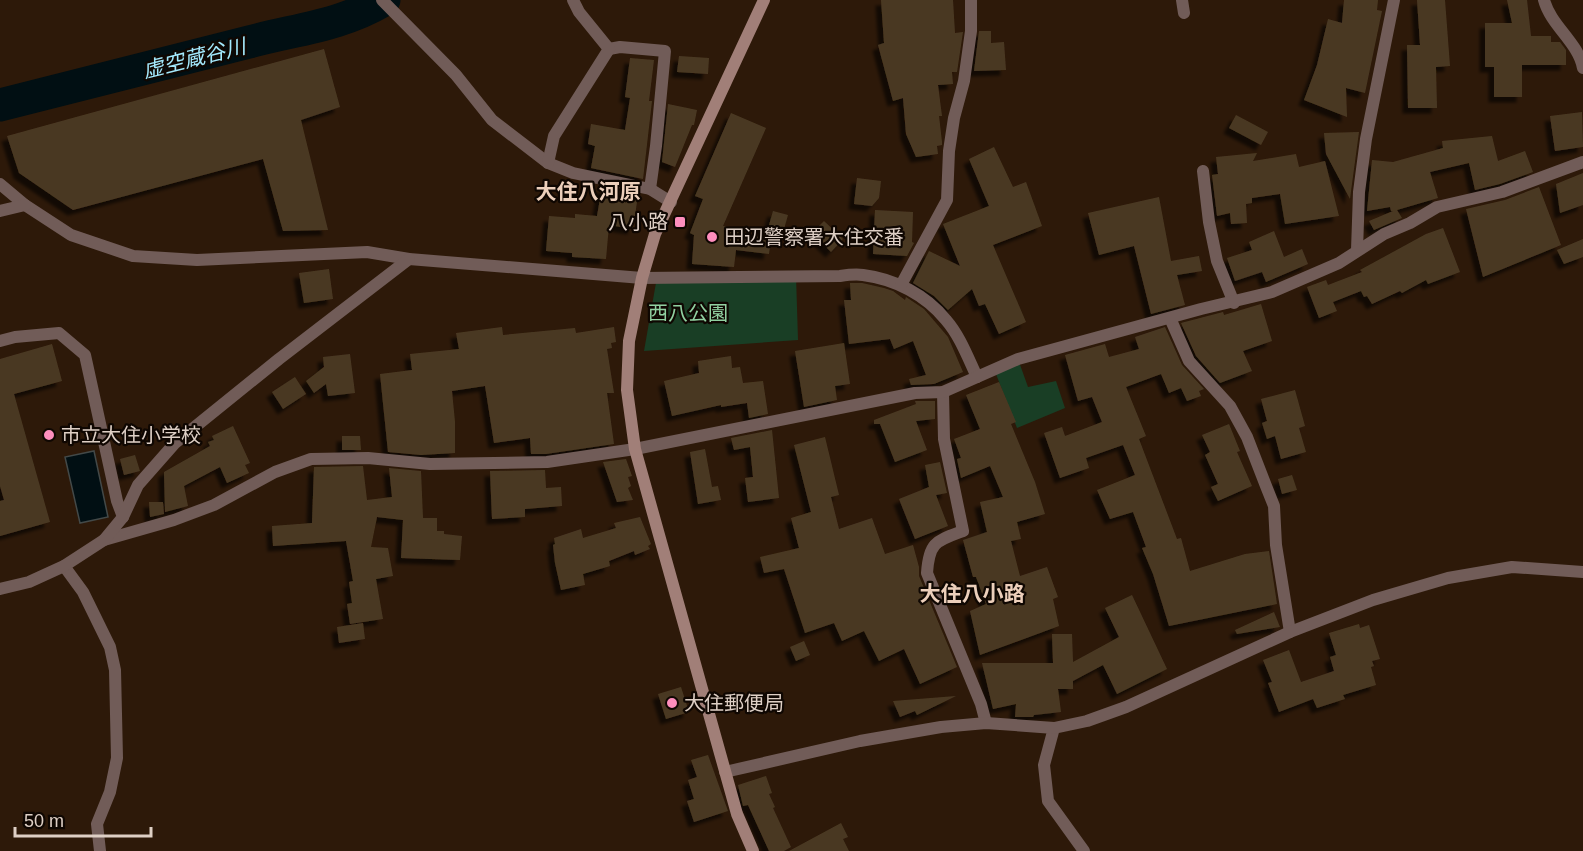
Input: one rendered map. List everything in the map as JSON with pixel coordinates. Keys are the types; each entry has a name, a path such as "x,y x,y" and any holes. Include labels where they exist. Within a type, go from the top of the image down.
{"street":[{"path":"382,0 456,75 492,120 548,163 573,173 650,189 671,202"},
{"path":"573,0 579,12 609,49"},
{"path":"753,851 737,814 635,449 627,390 629,341 642,278 655,234 765,0"},
{"path":"901,285 947,200 949,151 954,118 964,81 971,31 971,0"},
{"path":"1182,0 1184,14"},
{"path":"1357,250 1359,192 1366,140 1394,0"},
{"path":"1544,0 1546,8 1573,45 1583,68"},
{"path":"548,163 554,136 609,49 620,47 665,51 650,189"},
{"path":"0,589 28,582 64,566 104,540 174,520 214,505 275,472 310,459 368,458 430,464 548,462 635,449 915,393 943,393 1018,359 1272,292 1339,263 1357,250 1437,207 1502,192 1583,162"},
{"path":"1203,171 1209,222 1217,261 1234,303"},
{"path":"0,184 25,205 71,235 133,256 197,260 367,252 409,259 642,278 862,274 901,285 922,296 947,321 966,352 976,377"},
{"path":"0,211 25,205"},
{"path":"104,540 123,517 138,485 175,443 409,259"},
{"path":"1170,318 1190,361 1230,406 1247,437 1274,506 1276,545 1290,632"},
{"path":"0,341 15,337 59,333 85,356 117,501 123,517"},
{"path":"943,393 944,439 963,531 937,540 928,556 927,573 981,704 986,723"},
{"path":"64,566 83,592 110,647 115,670 117,758 110,792 97,824 100,851"},
{"path":"725,772 860,741 940,727 986,723 1054,729 1087,721 1126,707 1290,632 1373,600 1448,578 1512,567 1583,572"},
{"path":"1054,729 1044,765 1048,801 1084,851"}],"green space":[{"name":"西八公園","path":"796,276 798,340 644,351 657,277"},
{"path":"1018,359 1028,387 1056,381 1065,408 1017,428 994,369"}],"shaded area":[{"path":"94,451 108,517 80,523 65,457"}],"building":[{"path":"881,0 953,0 955,33 963,32 957,72 952,72 953,84 938,85 942,116 939,116 942,145 937,146 938,154 916,157 906,134 903,98 893,101 878,45 884,43"},
{"path":"1344,0 1378,0 1377,10 1382,11 1365,93 1346,88 1347,117 1304,100 1317,65 1328,19 1342,23"},
{"path":"1417,0 1445,0 1450,66 1436,67 1437,108 1408,108 1407,45 1420,45"},
{"path":"1507,0 1527,0 1531,36 1551,36 1551,42 1560,42 1566,50 1566,65 1522,65 1522,97 1494,97 1494,67 1485,67 1485,23 1512,23"},
{"path":"979,31 991,31 991,43 1004,42 1006,70 974,71"},
{"path":"324,49 340,107 301,120 328,230 283,231 263,159 73,210 19,173 7,136"},
{"path":"679,56 709,58 708,74 677,72"},
{"path":"630,58 654,60 643,179 591,168 595,146 588,144 591,124 625,130 630,98 625,97"},
{"path":"668,104 697,110 694,125 692,125 675,167 662,162"},
{"path":"1582,112 1583,147 1555,151 1550,116"},
{"path":"731,113 766,128 723,226 739,228 738,234 771,238 769,254 736,250 734,267 692,264 694,235 690,233 703,199 695,196"},
{"path":"1236,115 1268,132 1261,145 1229,128"},
{"path":"1359,132 1350,199 1326,154 1324,133"},
{"path":"1492,136 1498,161 1525,151 1533,172 1475,190 1469,163 1430,172 1438,198 1397,210 1402,218 1374,230 1369,221 1393,211 1390,207 1367,211 1372,160 1393,162 1443,148 1442,141"},
{"path":"994,147 1013,187 1026,182 1042,226 993,245 1026,322 999,334 985,304 979,306 972,289 948,310 934,296 913,283 929,251 960,266 943,224 989,206 969,159"},
{"path":"1257,153 1253,161 1296,154 1299,167 1325,161 1339,216 1285,224 1280,194 1252,198 1252,203 1246,204 1247,223 1231,224 1230,213 1217,216 1212,175 1218,174 1216,157"},
{"path":"1583,173 1583,205 1560,213 1556,184"},
{"path":"857,178 881,181 879,198 872,206 854,204"},
{"path":"602,187 638,195 633,229 609,225 606,259 572,257 572,253 546,251 549,216 575,218 575,214 597,216"},
{"path":"1539,187 1561,245 1483,277 1466,209 1505,200"},
{"path":"1159,197 1171,261 1199,256 1202,271 1177,275 1185,305 1151,314 1134,246 1099,255 1088,213"},
{"path":"875,210 913,212 912,242 914,243 907,256 873,254"},
{"path":"773,211 788,215 784,229 769,225"},
{"path":"824,221 843,239 831,252 812,233"},
{"path":"1443,228 1460,272 1428,284 1426,280 1402,293 1400,291 1372,304 1361,291 1333,302 1337,311 1319,318 1307,287 1326,280 1328,285 1362,272 1360,270 1426,234"},
{"path":"1274,231 1284,257 1302,249 1308,264 1266,282 1262,272 1235,281 1227,258 1252,250 1249,242"},
{"path":"1583,239 1583,257 1564,264 1557,250"},
{"path":"329,269 333,299 304,303 299,273"},
{"path":"850,283 862,283 893,291 924,309 948,337 963,372 934,384 911,385 909,379 926,375 913,341 894,349 890,339 849,344 844,300 851,300"},
{"path":"1261,304 1272,341 1243,351 1252,371 1220,383 1196,356 1181,323 1223,312 1224,315"},
{"path":"502,327 503,335 575,328 576,333 614,327 616,342 611,343 612,348 607,349 614,393 607,393 614,444 531,454 530,438 494,443 485,386 452,391 455,453 421,455 388,452 380,374 412,370 410,354 459,349 456,333"},
{"path":"1165,327 1182,365 1204,389 1199,391 1201,396 1187,401 1181,388 1169,393 1161,374 1126,387 1146,436 1139,439 1177,539 1181,538 1190,571 1245,554 1269,551 1277,604 1169,626 1153,574 1142,548 1146,547 1133,512 1110,519 1097,490 1135,475 1123,445 1086,458 1089,468 1060,478 1044,433 1062,427 1065,436 1102,422 1092,397 1078,401 1065,355 1105,344 1109,357 1139,349 1135,337"},
{"path":"844,343 850,384 835,386 837,400 804,407 795,351"},
{"path":"52,344 62,381 14,394 50,522 0,536 0,501 4,500 0,486 0,359"},
{"path":"350,354 355,393 328,396 326,384 314,393 306,381 324,367 323,357"},
{"path":"731,356 732,368 740,367 743,383 763,381 768,414 749,418 747,403 721,407 721,405 672,416 664,381 699,373 698,361"},
{"path":"295,377 306,394 283,409 272,392"},
{"path":"999,382 1016,422 1011,424 1035,482 1045,514 1017,522 1021,539 1011,541 1020,576 1047,567 1058,597 1053,599 1059,626 980,655 970,611 986,604 976,577 973,577 963,540 987,532 980,502 1003,497 990,466 961,478 957,459 961,458 954,439 980,429 966,395"},
{"path":"1295,390 1305,426 1299,428 1306,452 1281,459 1275,436 1267,439 1262,423 1267,421 1261,399"},
{"path":"915,401 935,401 935,419 916,421 927,450 895,462 880,424 874,424 874,420 916,404"},
{"path":"1229,424 1240,451 1237,452 1252,486 1218,501 1211,487 1218,484 1205,455 1210,452 1202,435"},
{"path":"233,426 250,463 245,465 249,473 227,483 220,467 184,486 188,506 165,512 164,472 210,446 208,442 214,440 212,436"},
{"path":"772,430 779,498 748,502 745,478 753,477 750,447 734,450 731,438"},
{"path":"342,436 360,436 361,450 342,450"},
{"path":"825,437 839,495 831,497 839,529 872,518 885,554 913,545 919,576 957,667 920,684 904,649 879,661 864,631 842,641 834,623 805,633 784,569 764,573 760,557 799,548 791,518 811,512 794,445"},
{"path":"705,449 712,487 718,486 721,500 698,504 690,452"},
{"path":"135,455 140,471 124,475 120,459"},
{"path":"626,459 632,476 628,477 631,486 628,488 633,500 617,502 603,462"},
{"path":"940,462 947,493 936,495 948,526 915,539 899,499 929,487 925,465"},
{"path":"363,466 367,500 392,497 389,468 421,471 423,518 437,518 437,531 462,536 460,560 401,558 403,520 377,517 371,547 388,548 393,576 376,579 383,619 350,624 347,604 352,603 349,582 353,581 346,541 273,546 272,526 312,523 314,467"},
{"path":"545,470 546,488 561,487 562,506 525,509 525,517 492,519 490,471"},
{"path":"1292,475 1297,490 1282,494 1278,479"},
{"path":"149,502 163,502 164,514 150,517"},
{"path":"640,517 651,544 648,546 650,549 635,555 634,551 609,561 610,566 583,574 585,585 561,590 555,563 554,538 581,529 583,538 616,528 614,523"},
{"path":"1132,595 1167,669 1117,694 1103,665 1073,681 1073,689 1058,689 1061,712 1033,717 1015,717 1016,704 993,709 982,663 1053,663 1052,634 1072,634 1073,662 1119,637 1105,608"},
{"path":"1274,612 1280,627 1237,634 1235,630"},
{"path":"363,623 365,639 339,643 337,627"},
{"path":"1359,624 1360,628 1369,625 1380,659 1372,661 1374,666 1371,667 1376,685 1343,695 1345,699 1317,708 1313,699 1279,712 1268,683 1272,682 1263,660 1289,650 1301,682 1334,671 1330,657 1336,655 1329,633"},
{"path":"804,641 810,655 796,661 790,647"},
{"path":"681,687 689,712 666,719 658,694"},
{"path":"956,696 917,715 915,711 900,717 893,701"},
{"path":"708,755 728,811 694,822 687,801 694,799 688,780 697,777 691,760"},
{"path":"766,776 772,793 769,794 775,807 773,808 791,847 784,851 769,851 748,805 743,806 738,785"},
{"path":"841,823 848,837 843,839 849,851 789,851"}],"waterway":[{"name":"虚空蔵谷川","path":"0,105 318,26 351,16 384,0"}],"place":[{"name":"八小路","path":"680,222"},
{"name":"田辺警察署大住交番","path":"712,237"},
{"name":"市立大住小学校","path":"49,435"},
{"name":"大住郵便局","path":"672,703"}],"district":[{"name":"大住八河原","path":"588,191"},
{"name":"大住八小路","path":"972,593"}]}
